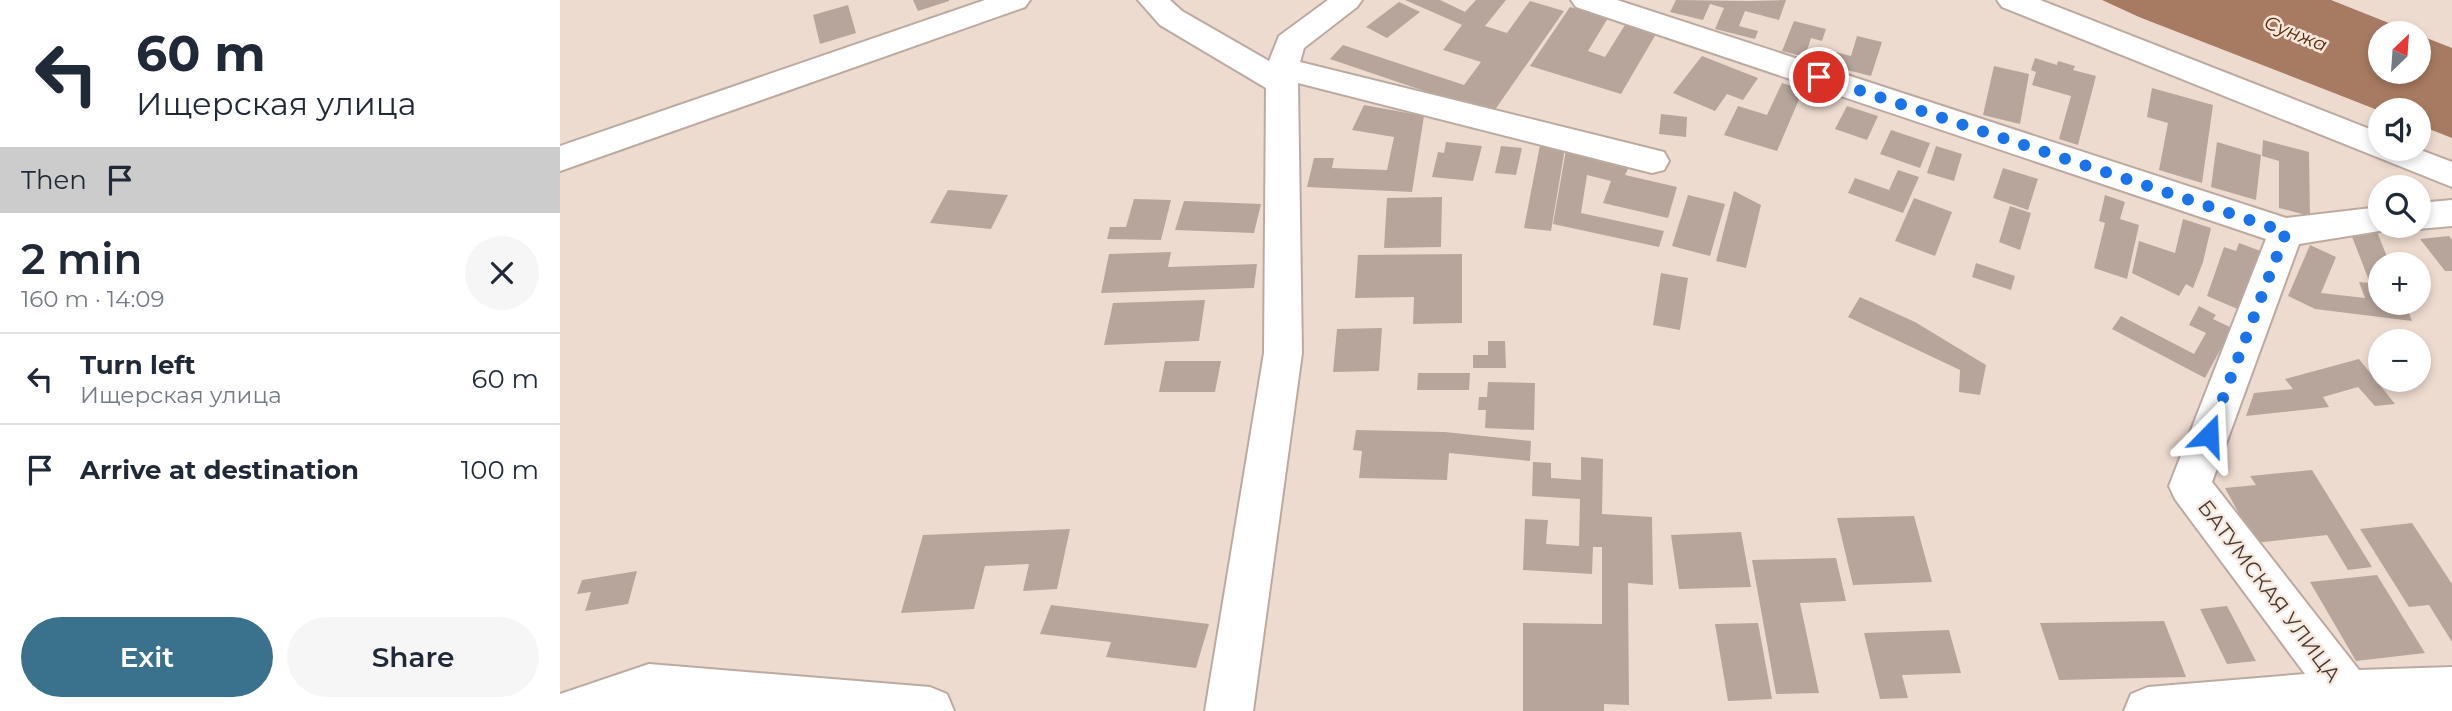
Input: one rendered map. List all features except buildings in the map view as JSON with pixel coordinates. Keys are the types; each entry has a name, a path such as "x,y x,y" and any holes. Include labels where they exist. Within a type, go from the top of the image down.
{"street":[{"path":"560,159 1014,0"},
{"path":"1153,0 1171,18 1285,65 1652,161"},
{"path":"1229,711 1283,353 1285,65 1347,0"},
{"path":"1586,0 2286,232 2368,222"},
{"path":"2012,0 2368,141"},
{"path":"2416,161 2452,175"},
{"path":"2431,215 2452,213"},
{"name":"БАТУМСКАЯ УЛИЦА","path":"2286,232 2190,486 2354,702"},
{"path":"575,711 649,687 930,711"},
{"path":"2148,711 2354,702 2452,690"}],"water":[{"name":"Сунжа","path":"2102,0 2331,0 2384,21 2368,21 2368,84 2431,84 2431,40 2452,48 2452,138 2431,130 2431,98 2368,98 2368,106"}],"route":[{"path":"1819,77 2286,232 2209,435"}]}
